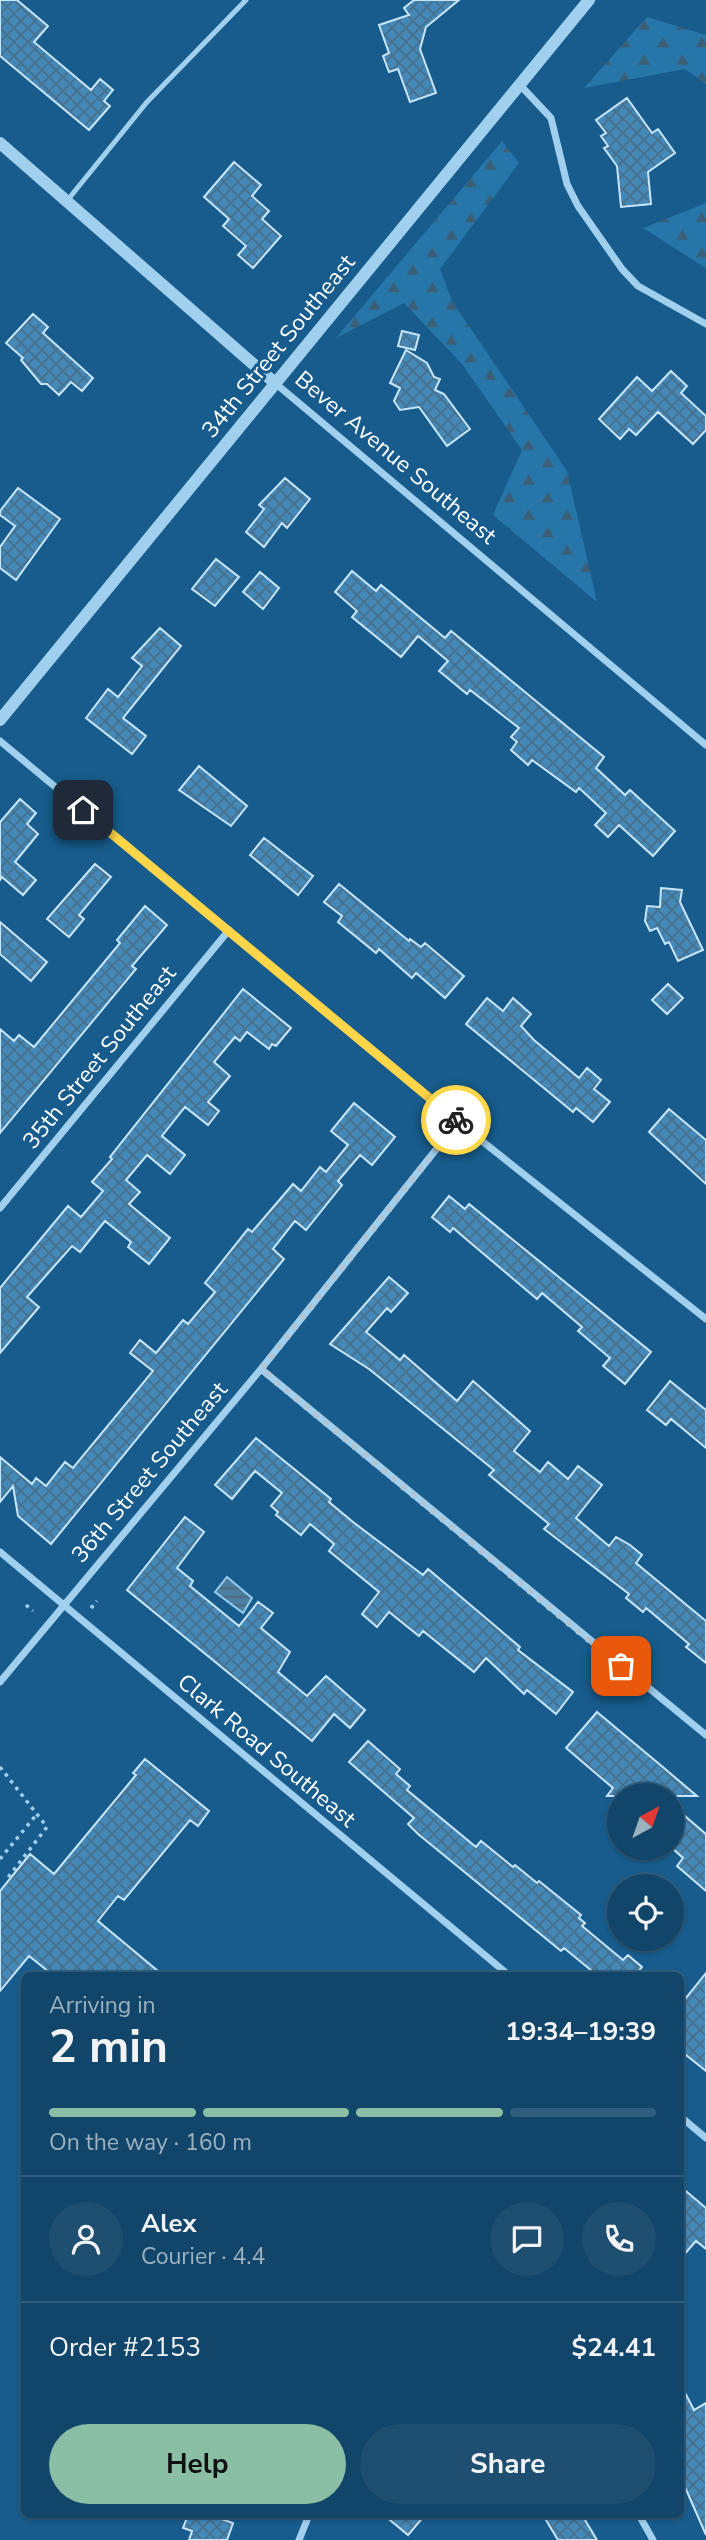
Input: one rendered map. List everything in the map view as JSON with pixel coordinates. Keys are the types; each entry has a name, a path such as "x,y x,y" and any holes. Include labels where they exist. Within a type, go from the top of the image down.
{"street":[{"name":"34th Street Southeast","path":"0,720 589,0"},
{"path":"520,85 551,118 567,184 578,206 622,269 638,286 706,324"},
{"name":"Bever Avenue Southeast","path":"0,143 275,383 706,745"},
{"path":"0,741 458,1122 706,1320"},
{"name":"35th Street Southeast","path":"0,1208 229,930"},
{"name":"36th Street Southeast","path":"0,1682 261,1369 458,1122"},
{"path":"261,1369 706,1735"},
{"name":"Clark Road Southeast","path":"0,1552 505,1972"},
{"path":"684,2120 706,2138"},
{"path":"299,2540 308,2518"},
{"path":"641,2518 653,2540"}],"lane":[{"path":"66,202 147,102 246,0"}],"path":[{"path":"91,1608 97,1601"},
{"path":"26,1605 33,1611"},
{"path":"0,1767 47,1831 6,1880"},
{"path":"0,1859 37,1814"}],"green space":[{"path":"647,17 706,35 706,84 685,69 584,88"},
{"path":"502,141 519,163 440,269 452,301 567,471 597,602 493,515 522,450 462,364 404,303 336,338"},
{"path":"706,203 706,268 643,228"}],"shaded area":[{"path":"227,1577 252,1598 243,1613 215,1592"}],"building":[{"path":"0,0 17,0 48,26 34,42 91,90 100,79 113,90 104,101 110,106 89,130 0,56"},
{"path":"414,0 459,0 426,27 420,49 436,93 410,102 398,69 389,72 383,56 389,53 379,25 409,15 404,8"},
{"path":"627,98 652,133 658,129 675,153 648,172 651,204 621,207 617,166 604,148 608,146 601,136 606,133 596,120"},
{"path":"234,162 261,185 252,196 269,211 262,219 281,236 253,268 238,255 246,246 223,226 229,219 204,197"},
{"path":"33,314 48,327 43,333 93,378 82,391 71,382 59,395 47,384 41,384 21,360 23,358 6,343"},
{"path":"402,331 419,335 415,350 398,346"},
{"path":"406,350 427,363 434,377 440,379 435,390 444,394 470,429 447,446 419,407 400,410 394,401 400,388 390,383"},
{"path":"671,371 687,386 681,393 706,416 706,430 693,444 658,412 636,435 629,429 620,439 599,419 637,377 652,391"},
{"path":"285,478 310,499 287,528 282,523 264,547 246,532 264,509 259,505"},
{"path":"18,488 60,519 16,580 0,568 0,547 15,526 0,515 0,511"},
{"path":"216,559 239,577 215,606 192,589"},
{"path":"352,571 376,591 381,585 445,638 451,631 604,757 596,768 625,795 630,790 675,831 653,856 619,825 608,837 595,825 606,813 579,788 576,792 532,760 528,765 511,750 517,742 511,737 519,728 470,690 467,694 439,671 448,661 418,636 401,657 352,617 357,611 335,592"},
{"path":"260,572 279,588 263,609 243,592"},
{"path":"160,628 181,646 123,718 146,736 132,754 86,718 108,689 118,697 142,666 132,658"},
{"path":"199,766 247,806 231,826 179,790"},
{"path":"20,799 36,813 27,824 38,834 15,862 36,880 23,895 2,877 0,880 0,822"},
{"path":"264,838 313,876 298,895 250,855"},
{"path":"95,864 111,877 79,915 84,919 69,937 47,919"},
{"path":"339,884 409,941 410,939 421,947 425,943 464,976 445,998 416,973 412,978 379,949 376,953 338,922 342,916 324,902"},
{"path":"661,888 682,890 680,902 703,950 678,961 669,942 665,944 657,928 650,931 645,921 647,906 660,907"},
{"path":"145,906 167,925 132,966 136,969 0,1133 0,1029 14,1041 19,1035 34,1047 120,943 117,940"},
{"path":"0,922 47,962 31,981 0,954"},
{"path":"668,984 683,998 667,1014 652,1000"},
{"path":"243,989 291,1028 276,1046 272,1044 269,1049 247,1032 240,1041 235,1037 214,1062 230,1076 208,1102 219,1111 208,1125 185,1107 162,1136 185,1155 170,1174 147,1155 126,1180 140,1192 129,1204 170,1238 149,1264 128,1247 131,1242 105,1221 80,1252 72,1246 27,1297 39,1307 0,1353 0,1288 68,1206 81,1217 103,1191 92,1182"},
{"path":"487,998 503,1011 513,998 531,1014 521,1026 534,1040 579,1078 587,1068 601,1080 594,1089 610,1102 593,1122 576,1108 573,1112 466,1024"},
{"path":"354,1103 395,1137 372,1165 360,1155 338,1181 342,1185 306,1230 295,1221 273,1249 284,1259 51,1544 18,1516 13,1486 0,1502 0,1457 32,1484 36,1478 46,1486 65,1462 73,1468 153,1371 130,1353 140,1340 156,1353 183,1320 188,1324 215,1292 205,1283 248,1229 252,1232 293,1184 301,1191 320,1167 326,1172 348,1145 331,1131"},
{"path":"669,1109 706,1140 706,1184 649,1132"},
{"path":"449,1196 465,1209 469,1204 651,1352 625,1384 603,1366 610,1358 578,1331 582,1327 542,1293 537,1299 453,1228 450,1232 432,1217"},
{"path":"389,1277 408,1293 391,1312 387,1308 366,1332 400,1360 404,1355 457,1401 473,1381 530,1431 514,1451 540,1472 548,1462 568,1479 578,1466 602,1485 576,1518 609,1546 616,1537 630,1545 642,1555 636,1563 706,1621 706,1663 686,1647 689,1644 646,1608 643,1612 626,1598 629,1594 544,1529 549,1524 489,1475 494,1470 369,1369 330,1344"},
{"path":"670,1381 706,1410 706,1448 671,1419 666,1425 647,1410"},
{"path":"256,1438 331,1499 329,1502 353,1522 423,1575 428,1569 520,1647 518,1650 573,1692 556,1714 527,1690 524,1694 486,1658 474,1672 423,1631 419,1636 389,1612 377,1627 362,1614 379,1592 329,1551 334,1544 310,1524 301,1535 276,1515 278,1512 271,1506 282,1493 255,1471 232,1499 215,1485"},
{"path":"185,1517 204,1532 177,1568 193,1581 190,1586 239,1626 258,1602 273,1613 261,1628 290,1652 278,1672 307,1696 326,1676 365,1710 350,1728 334,1714 312,1741 127,1590"},
{"path":"597,1712 682,1783 607,1783 566,1748"},
{"path":"368,1741 400,1769 396,1774 410,1786 407,1790 476,1847 481,1841 513,1867 515,1865 537,1883 539,1881 581,1915 579,1918 585,1923 582,1926 607,1947 607,1951 612,1951 623,1960 628,1955 642,1967 638,1972 593,1972 564,1948 561,1951 418,1834 408,1824 414,1818 349,1762"},
{"path":"145,1759 209,1811 198,1826 190,1820 124,1900 118,1896 98,1921 159,1972 49,1972 29,1956 0,1991 0,1891 30,1854 54,1874 136,1775 133,1773"},
{"path":"684,1785 697,1796 684,1796"},
{"path":"684,1815 706,1834 706,1891 677,1866 684,1860"},
{"path":"706,1973 706,2071 684,2053 684,2000"},
{"path":"684,2190 706,2208 706,2249 696,2241 684,2255"},
{"path":"684,2391 694,2410 706,2403 706,2535 684,2485"},
{"path":"187,2518 219,2518 233,2523 227,2540 189,2540 192,2531 183,2528"},
{"path":"388,2518 422,2518 408,2535"},
{"path":"545,2518 584,2518 597,2540 558,2540"}],"way so far":[{"path":"456,1120 458,1122 261,1369 621,1666"}],"route":[{"path":"83,810 456,1120"}]}
